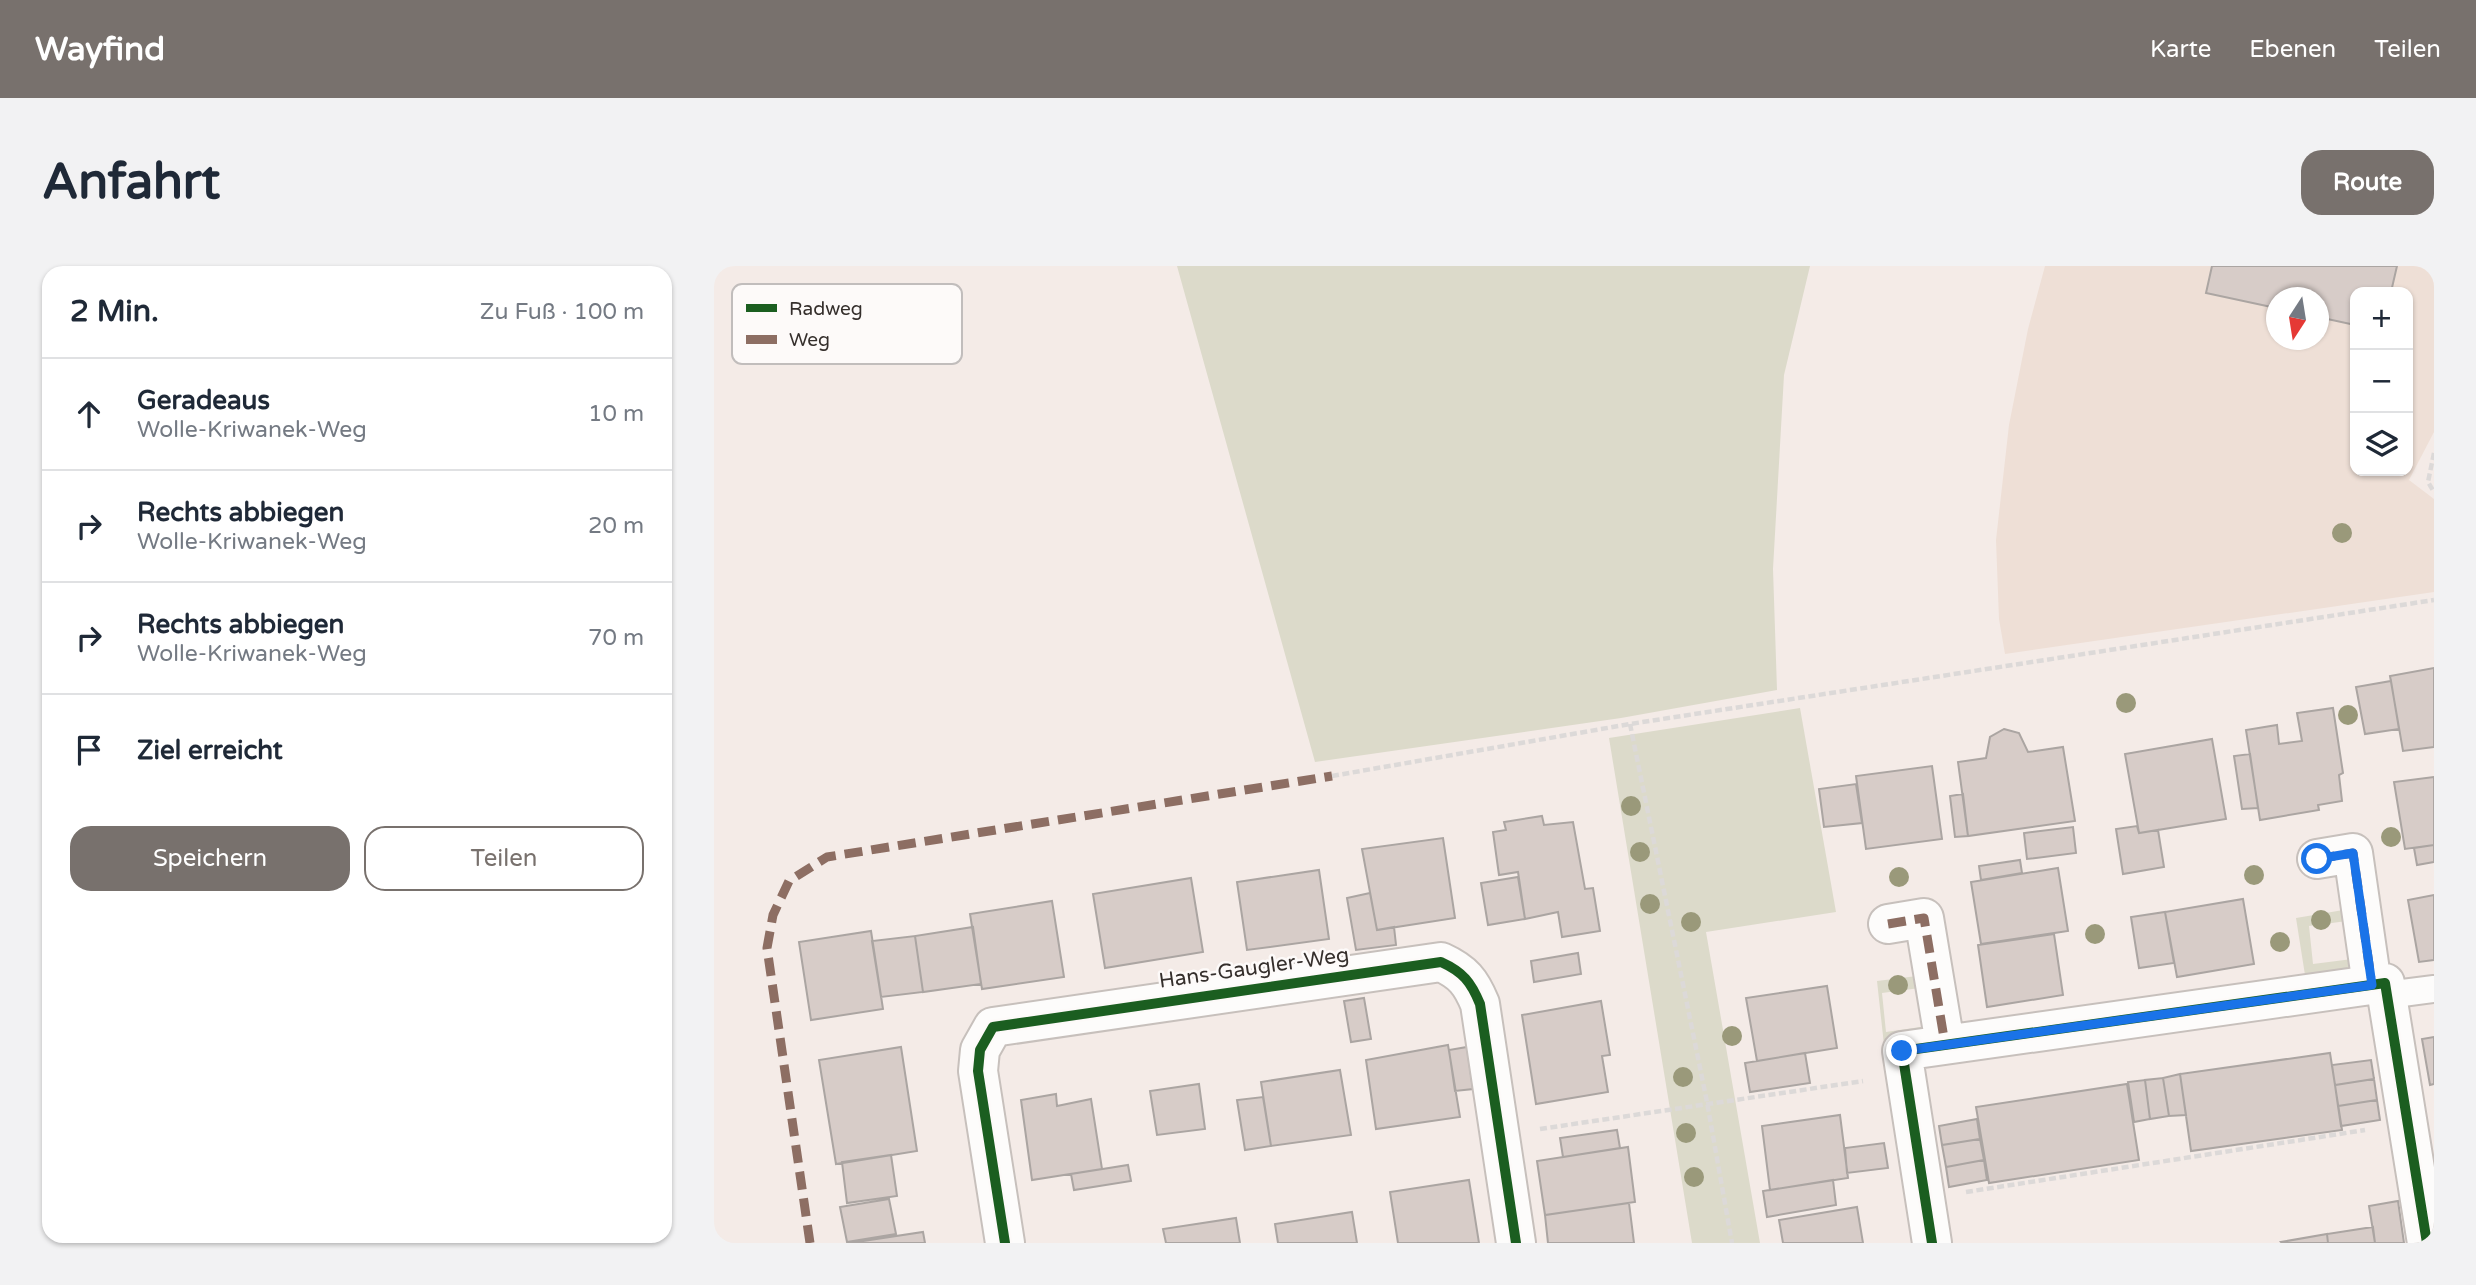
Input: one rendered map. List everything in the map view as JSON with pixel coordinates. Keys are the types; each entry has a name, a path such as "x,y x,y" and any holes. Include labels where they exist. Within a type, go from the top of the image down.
{"street":[{"path":"2317,859 2353,853 2407,1124 2427,1243"},
{"path":"1888,923 1924,918 1945,1044"},
{"name":"Hans-Gaugler-Weg","path":"1005,1243 978,1071 980,1050 993,1027 1441,962 1461,971 1473,985 1480,1004 1516,1243"},
{"path":"1932,1243 1902,1051 2380,990"}],"lane":[{"path":"2380,990 2434,989"}],"path":[{"path":"2434,453 2428,482 2434,492"},
{"path":"1332,776 1630,724 2434,600"},
{"path":"1630,724 1707,1102 1732,1243"},
{"path":"1500,1135 1707,1102 1906,1075"},
{"path":"1924,1198 2407,1124"}],"shaded area":[{"path":"1177,266 1810,266 1784,375 1773,569 1777,690 1621,718 1315,762"},
{"path":"2045,266 2434,266 2434,432 2413,472 2413,287 2350,287 2350,476 2411,476 2409,480 2434,499 2434,592 2005,654 1999,619 1996,540 2009,425 2028,329"},
{"path":"1800,708 1836,912 1706,932 1760,1243 1692,1243 1609,738"},
{"path":"2361,907 2362,919 2309,926 2313,964 2368,957 2372,985 2308,994 2296,918"},
{"path":"1933,974 1935,986 1882,993 1886,1032 1941,1024 1885,1054 1877,981"}],"building":[{"path":"2212,266 2397,266 2392,287 2350,287 2350,324 2329,319 2329,287 2266,287 2266,306 2206,293"},
{"path":"2434,668 2434,747 2403,751 2390,676"},
{"path":"2391,681 2399,729 2365,734 2356,687"},
{"path":"2333,708 2343,773 2339,775 2342,801 2318,805 2319,810 2260,820 2246,730 2277,725 2279,744 2302,741 2297,713"},
{"path":"2004,729 2019,733 2028,752 2063,747 2075,821 1968,836 1958,762 1986,758 1990,737"},
{"path":"2212,739 2226,819 2139,833 2125,754"},
{"path":"2250,754 2258,808 2242,809 2234,756"},
{"path":"1932,766 1942,839 1866,849 1856,776"},
{"path":"2434,777 2434,845 2405,849 2394,782"},
{"path":"1856,784 1862,823 1824,827 1819,789"},
{"path":"1963,794 1968,836 1955,837 1950,796"},
{"path":"1542,816 1544,825 1573,822 1585,889 1593,888 1600,931 1562,937 1558,912 1525,919 1518,872 1499,875 1493,832 1506,830 1504,822"},
{"path":"2137,826 2139,833 2158,830 2164,867 2123,874 2116,829"},
{"path":"2073,827 2076,853 2027,859 2024,833"},
{"path":"1443,838 1455,918 1377,930 1362,849"},
{"path":"2434,845 2434,862 2417,865 2414,848"},
{"path":"2020,860 2022,873 1981,880 1979,866"},
{"path":"2058,868 2068,931 1981,944 1971,882"},
{"path":"1319,870 1329,939 1247,950 1237,882"},
{"path":"1518,877 1525,919 1488,925 1481,883"},
{"path":"1191,878 1203,952 1105,968 1093,894"},
{"path":"1370,893 1377,930 1394,927 1396,945 1356,950 1347,898"},
{"path":"2434,895 2434,960 2419,962 2408,900"},
{"path":"2243,899 2254,964 2177,977 2165,912"},
{"path":"1052,901 1064,977 982,989 970,914"},
{"path":"2165,912 2174,963 2139,968 2131,917"},
{"path":"973,927 981,984 923,992 915,936"},
{"path":"871,931 883,1009 811,1020 799,942"},
{"path":"2054,934 2063,995 1987,1007 1978,945"},
{"path":"915,936 923,992 881,997 872,941"},
{"path":"1578,953 1581,974 1534,982 1531,961"},
{"path":"1827,986 1837,1048 1757,1061 1746,998"},
{"path":"1364,998 1371,1039 1351,1042 1344,1001"},
{"path":"1601,1001 1610,1055 1602,1056 1608,1092 1536,1104 1522,1015"},
{"path":"2434,1037 2434,1084 2430,1085 2422,1039"},
{"path":"1448,1045 1460,1117 1376,1129 1366,1060"},
{"path":"901,1047 917,1151 836,1164 819,1060"},
{"path":"1467,1047 1473,1089 1455,1091 1449,1050"},
{"path":"1805,1053 1810,1083 1750,1092 1745,1063"},
{"path":"2330,1053 2342,1130 2191,1151 2180,1074"},
{"path":"2371,1060 2374,1079 2335,1085 2332,1065"},
{"path":"1340,1070 1351,1135 1271,1146 1261,1082"},
{"path":"2180,1074 2186,1115 2169,1116 2163,1078"},
{"path":"2163,1078 2169,1116 2150,1119 2145,1080"},
{"path":"2374,1079 2377,1100 2338,1106 2335,1085"},
{"path":"2145,1080 2150,1119 2134,1122 2128,1082"},
{"path":"1199,1084 1205,1129 1157,1135 1150,1091"},
{"path":"2127,1084 2139,1160 1989,1183 1976,1107"},
{"path":"1056,1094 1057,1106 1091,1099 1102,1169 1032,1180 1021,1100"},
{"path":"1263,1097 1271,1146 1245,1150 1237,1100"},
{"path":"2377,1100 2380,1120 2341,1126 2338,1106"},
{"path":"1840,1115 1848,1178 1770,1190 1762,1126"},
{"path":"1977,1119 1980,1139 1942,1145 1939,1126"},
{"path":"1617,1130 1620,1148 1563,1157 1560,1138"},
{"path":"1980,1139 1984,1160 1946,1167 1942,1145"},
{"path":"1884,1143 1888,1168 1847,1173 1845,1148"},
{"path":"1628,1147 1635,1202 1545,1215 1537,1161"},
{"path":"891,1155 897,1196 847,1203 842,1162"},
{"path":"1984,1160 1987,1180 1949,1187 1946,1167"},
{"path":"1128,1165 1131,1181 1074,1190 1071,1174"},
{"path":"1469,1180 1479,1243 1398,1243 1390,1192"},
{"path":"1833,1180 1836,1205 1767,1217 1763,1191"},
{"path":"889,1199 896,1234 847,1242 840,1207"},
{"path":"2398,1201 2404,1243 2375,1243 2369,1206"},
{"path":"1629,1203 1634,1243 1548,1243 1545,1215"},
{"path":"1857,1207 1863,1243 1783,1243 1779,1220"},
{"path":"1352,1212 1357,1243 1278,1243 1275,1224"},
{"path":"1236,1218 1240,1243 1166,1243 1163,1229"},
{"path":"2373,1227 2375,1243 2328,1243 2327,1234"},
{"path":"923,1232 925,1243 850,1243"},
{"path":"2327,1234 2328,1243 2281,1242"}],"marked path":[{"path":"810,1243 767,948 773,915 789,881 827,857 1332,776"},
{"path":"2317,859 2353,853 2372,985"},
{"path":"1888,924 1924,918 1945,1044"}],"cycle path":[{"path":"1005,1243 978,1071 980,1050 993,1027 1441,962 1465,978 1480,1004 1516,1243"},
{"path":"1932,1243 1902,1051 2385,983 2427,1243"}],"route":[{"path":"1902,1051 2372,985 2353,853 2317,859"}]}
